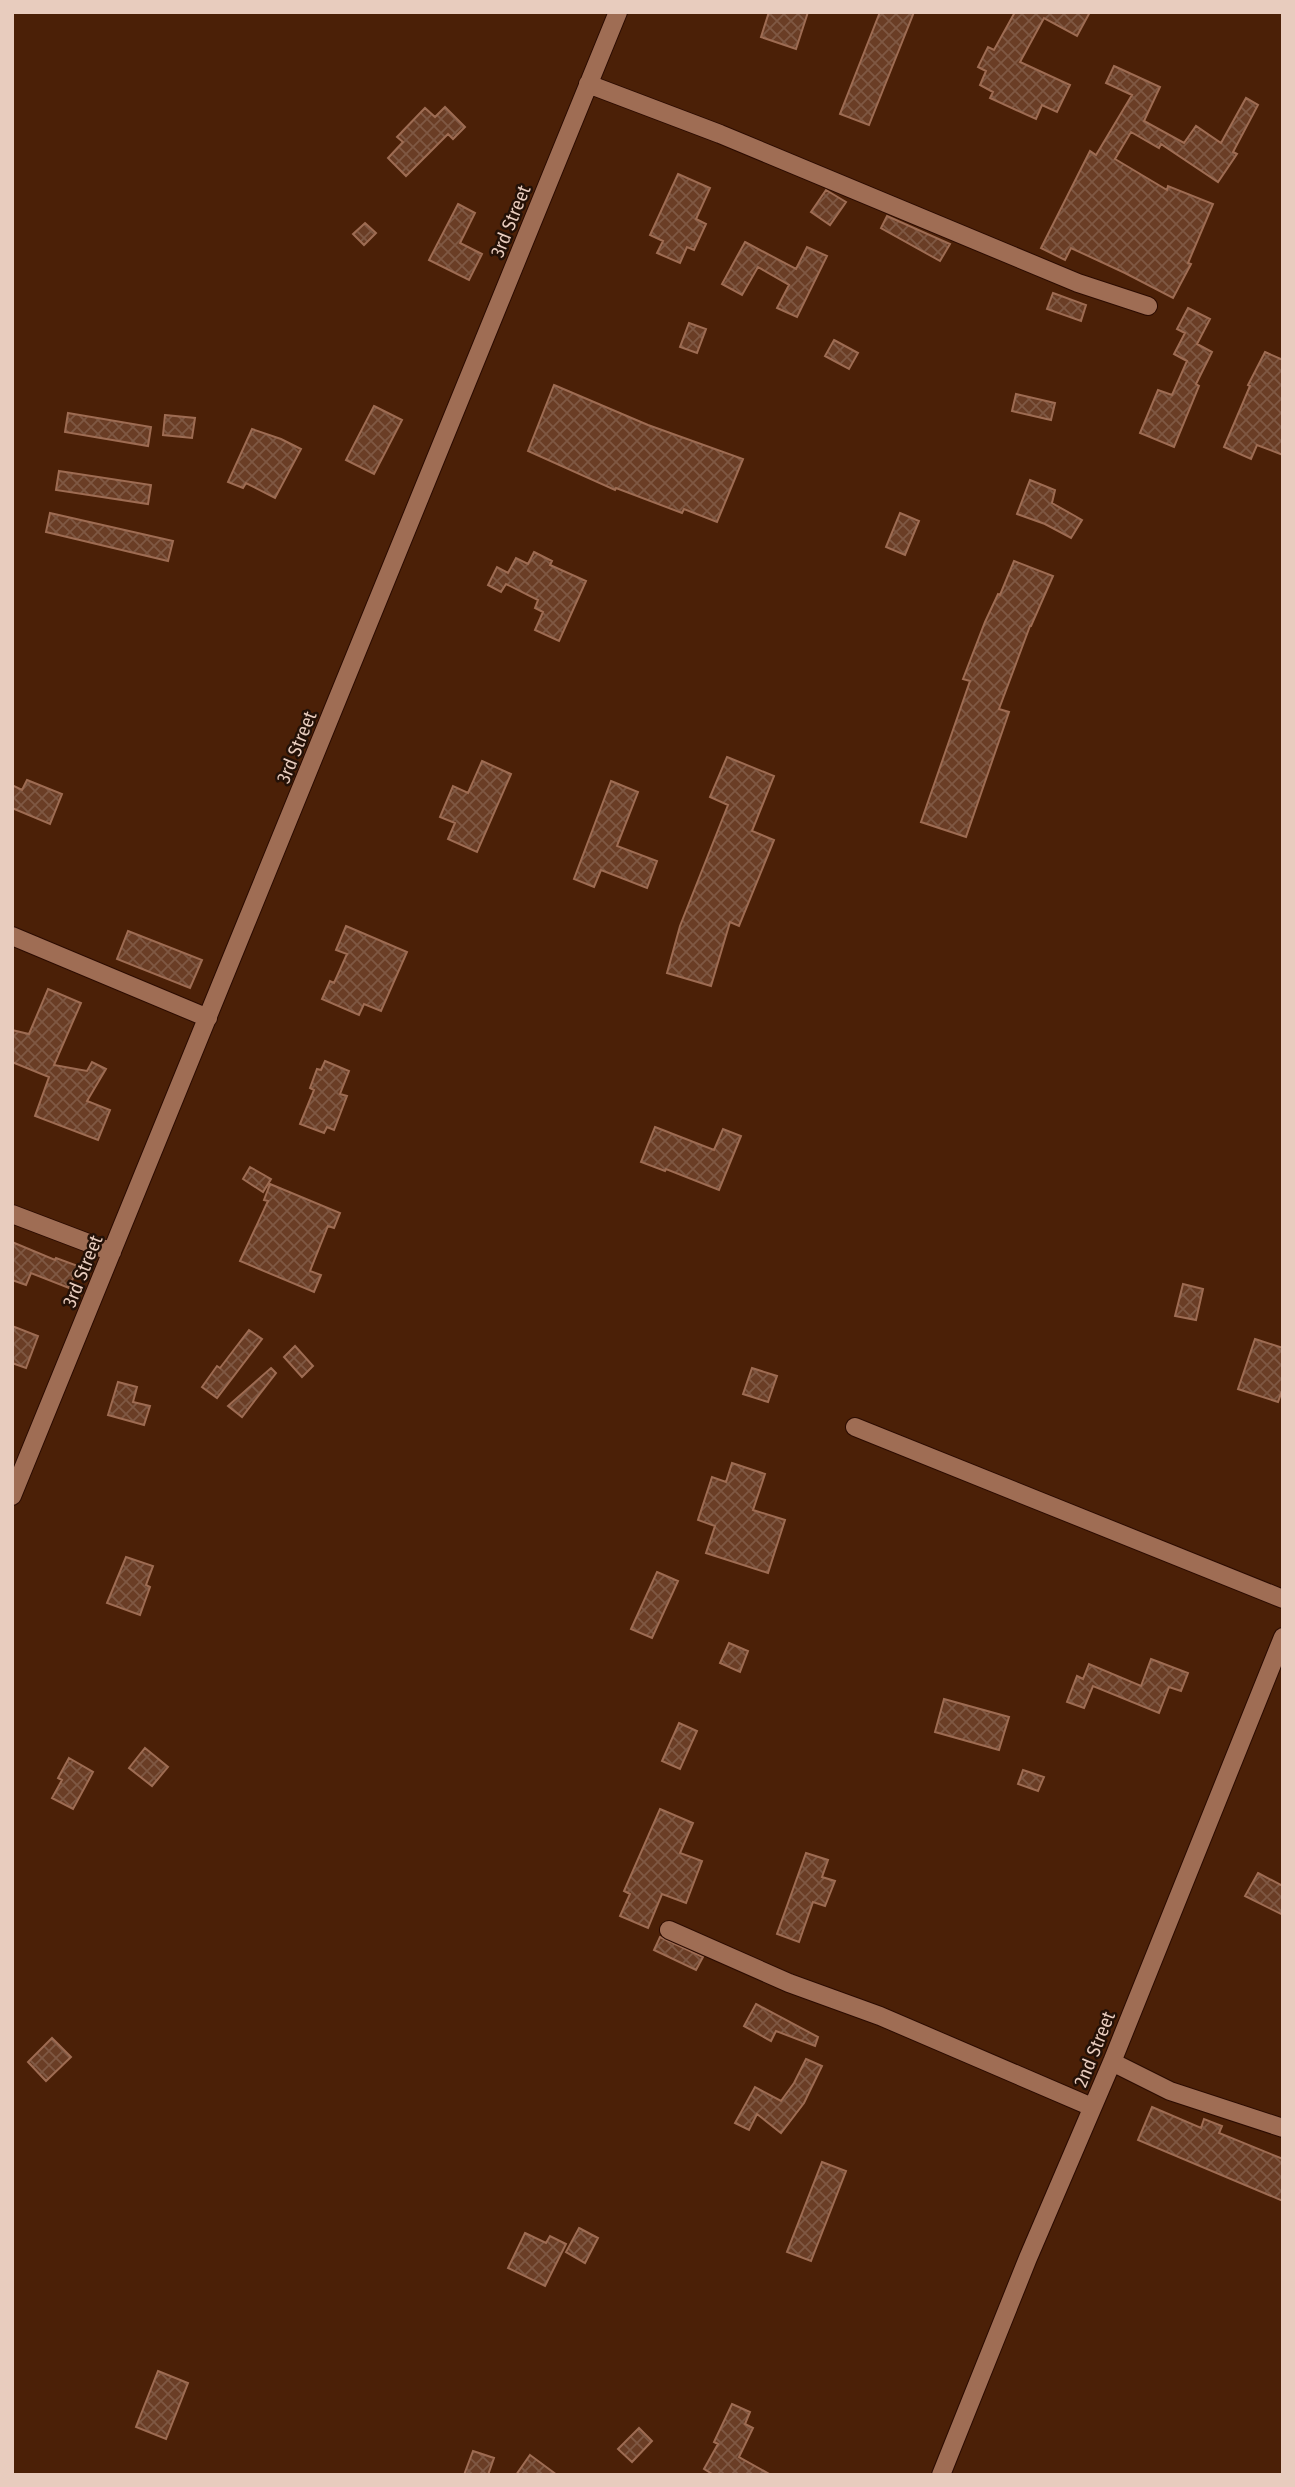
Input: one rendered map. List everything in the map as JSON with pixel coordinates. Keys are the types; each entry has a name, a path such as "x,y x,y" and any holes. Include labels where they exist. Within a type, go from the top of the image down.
{"street":[{"name":"3rd Street","path":"12,1496 618,12"},
{"path":"588,84 720,134 1079,283 1148,306"},
{"path":"12,936 208,1018"},
{"path":"12,1214 112,1252"},
{"path":"855,1427 1283,1599"},
{"name":"2nd Street","path":"941,2475 1028,2258 1112,2062 1283,1637"},
{"path":"669,1930 789,1983 880,2016 1092,2107"},
{"path":"1112,2062 1170,2091 1283,2128"}],"building":[{"path":"769,12 808,12 796,49 761,37"},
{"path":"880,12 914,12 869,125 840,114"},
{"path":"1015,12 1090,12 1077,36 1044,18 1020,62 1070,85 1057,112 1042,105 1036,119 990,98 993,92 980,85 986,71 978,67 988,47 994,50"},
{"path":"1114,66 1160,87 1144,121 1184,143 1196,126 1221,143 1246,98 1258,105 1233,152 1237,154 1218,182 1161,144 1159,148 1131,132 1115,159 1167,190 1168,186 1213,204 1188,263 1191,264 1173,298 1071,248 1065,260 1041,248 1090,151 1096,155 1132,95 1106,83"},
{"path":"445,107 465,127 453,139 448,134 406,176 388,158 403,142 397,137 425,108 435,117"},
{"path":"678,174 710,188 696,219 706,224 694,250 687,247 680,263 657,253 663,241 650,235"},
{"path":"826,190 846,202 830,225 811,212"},
{"path":"458,204 475,213 460,243 482,254 469,280 429,260"},
{"path":"887,216 950,244 940,261 881,228"},
{"path":"365,223 376,233 364,245 353,234"},
{"path":"745,242 796,269 807,247 827,256 797,317 777,308 789,285 758,267 742,295 722,284"},
{"path":"1053,293 1086,305 1081,321 1047,309"},
{"path":"1188,308 1210,319 1197,344 1212,352 1196,384 1199,386 1174,447 1140,433 1158,390 1172,395 1187,361 1174,354 1185,333 1177,329"},
{"path":"689,323 706,329 697,353 680,347"},
{"path":"834,340 858,353 849,369 825,356"},
{"path":"1265,352 1283,360 1283,455 1257,445 1251,459 1224,447 1250,386 1248,385"},
{"path":"554,385 648,425 743,459 717,522 684,509 682,513 616,488 615,490 528,451"},
{"path":"1016,394 1055,403 1051,420 1012,411"},
{"path":"374,406 402,420 374,474 346,460"},
{"path":"68,413 151,427 148,446 65,432"},
{"path":"165,415 195,418 192,438 163,435"},
{"path":"252,429 301,449 275,498 246,483 243,488 228,482"},
{"path":"59,471 151,485 148,504 56,490"},
{"path":"1030,480 1055,490 1052,503 1082,520 1071,538 1045,524 1017,514"},
{"path":"50,513 173,541 168,561 46,532"},
{"path":"900,513 919,521 905,555 886,547"},
{"path":"534,552 552,561 550,565 586,581 559,641 535,630 543,612 535,608 538,600 506,584 501,592 488,585 497,567 508,573 516,558 528,564"},
{"path":"1014,561 1053,576 1030,626 999,709 1009,712 966,837 921,822 970,681 963,679 985,622"},
{"path":"727,757 774,776 752,831 774,840 739,926 730,922 711,986 667,973 680,926 728,805 710,797"},
{"path":"482,761 511,774 477,852 448,839 455,823 440,817 453,786 468,793"},
{"path":"27,780 62,794 50,824 12,808 12,785 22,790"},
{"path":"611,781 638,792 617,846 657,861 647,888 601,870 594,887 574,879"},
{"path":"346,926 407,952 381,1011 364,1004 359,1015 322,999 330,981 334,983 347,954 336,950"},
{"path":"128,931 202,960 190,988 117,959"},
{"path":"48,989 81,1003 54,1065 87,1071 92,1062 106,1069 87,1101 110,1110 98,1140 35,1116 49,1077 12,1062 12,1030 29,1034"},
{"path":"325,1061 349,1071 340,1094 347,1096 334,1130 327,1127 324,1133 300,1124 314,1090 310,1088 317,1069 321,1070"},
{"path":"655,1127 714,1150 723,1129 741,1136 719,1190 641,1162"},
{"path":"250,1167 271,1179 263,1192 243,1179"},
{"path":"270,1184 340,1213 334,1228 328,1226 310,1271 321,1275 314,1292 240,1261 268,1201 264,1200"},
{"path":"12,1242 55,1260 56,1258 78,1266 69,1288 31,1273 26,1285 12,1280"},
{"path":"1183,1284 1203,1289 1196,1320 1175,1316"},
{"path":"12,1326 38,1336 26,1368 12,1363"},
{"path":"249,1330 262,1339 217,1398 202,1387"},
{"path":"1255,1339 1283,1348 1283,1388 1278,1402 1238,1389"},
{"path":"295,1346 313,1366 302,1377 284,1357"},
{"path":"271,1368 276,1373 242,1417 228,1406"},
{"path":"752,1368 777,1376 768,1402 743,1394"},
{"path":"118,1382 137,1387 133,1402 150,1406 144,1425 108,1415"},
{"path":"732,1463 765,1474 753,1510 785,1520 768,1573 706,1553 715,1526 698,1520 712,1477 726,1482"},
{"path":"126,1557 153,1566 146,1585 150,1587 140,1615 107,1603"},
{"path":"657,1572 678,1581 652,1638 631,1629"},
{"path":"729,1643 748,1651 740,1672 720,1663"},
{"path":"1151,1659 1188,1673 1181,1691 1169,1687 1159,1713 1093,1686 1084,1708 1067,1702 1077,1676 1083,1679 1089,1664 1141,1686"},
{"path":"944,1699 1009,1717 999,1750 935,1732"},
{"path":"679,1723 697,1731 680,1769 662,1761"},
{"path":"145,1748 168,1767 152,1786 129,1768"},
{"path":"69,1758 93,1772 73,1809 52,1798 62,1780 58,1778"},
{"path":"1023,1770 1044,1777 1038,1791 1018,1784"},
{"path":"660,1809 693,1823 680,1853 702,1861 686,1903 662,1894 648,1928 620,1916 630,1894 624,1891"},
{"path":"806,1853 828,1860 822,1877 835,1881 825,1906 813,1902 799,1942 777,1934"},
{"path":"1258,1873 1283,1886 1283,1915 1245,1896"},
{"path":"660,1937 703,1957 696,1970 654,1950"},
{"path":"756,2004 818,2037 815,2046 776,2031 771,2041 744,2026"},
{"path":"52,2038 71,2057 46,2081 28,2062"},
{"path":"806,2059 822,2066 804,2103 781,2133 757,2114 749,2130 735,2123 755,2087 781,2101"},
{"path":"1152,2107 1201,2128 1204,2119 1222,2126 1219,2133 1283,2159 1283,2201 1138,2140"},
{"path":"822,2162 846,2171 811,2261 787,2252"},
{"path":"579,2228 598,2238 585,2263 566,2252"},
{"path":"525,2233 546,2243 550,2236 566,2244 545,2286 508,2268"},
{"path":"158,2371 188,2383 166,2439 136,2427"},
{"path":"732,2404 750,2412 745,2424 753,2428 739,2457 771,2475 714,2475 704,2469 718,2444 714,2442"},
{"path":"639,2428 652,2441 632,2462 618,2449"},
{"path":"473,2451 494,2458 488,2475 464,2475"},
{"path":"530,2455 557,2475 516,2475"}]}
